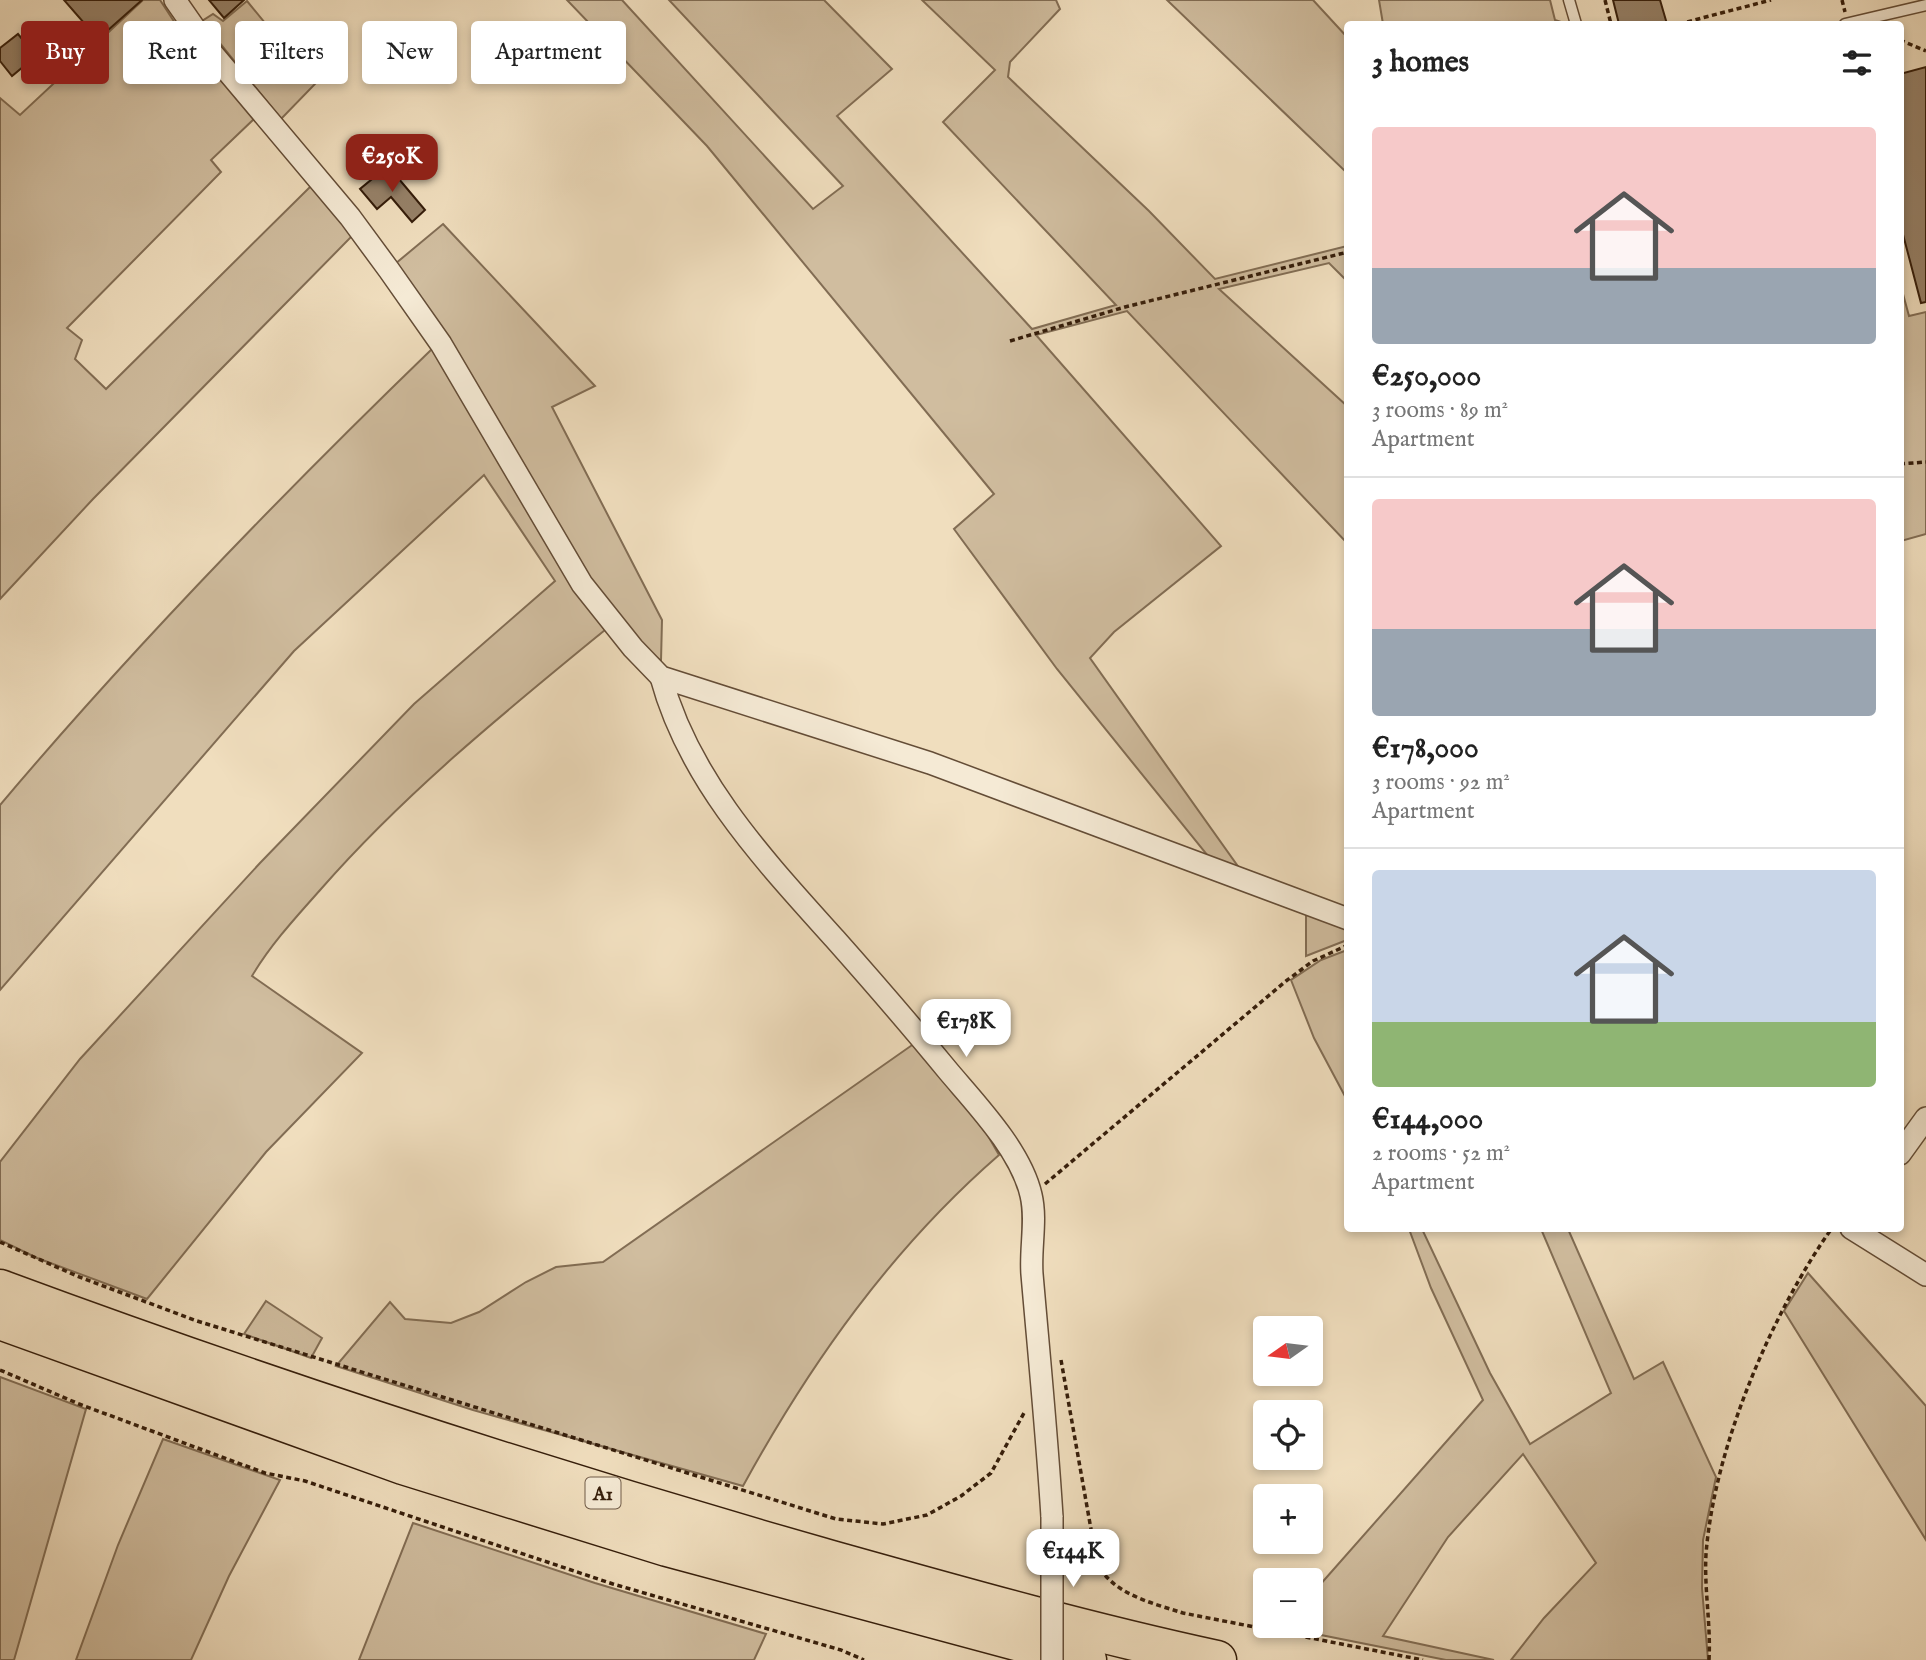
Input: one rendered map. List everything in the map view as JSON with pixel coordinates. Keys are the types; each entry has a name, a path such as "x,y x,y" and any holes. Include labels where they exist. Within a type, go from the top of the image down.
{"highway":[{"name":"A1","path":"0,1289 164,1350 419,1435 690,1520 1078,1629 1217,1660"},
{"name":"A1","path":"0,1320 403,1465 667,1547 1087,1660"}],"street":[{"path":"174,0 212,53 350,217 441,344 582,584 633,648 661,677 671,711 695,762 721,803 775,872 889,999 991,1122 1018,1164 1031,1194 1032,1270 1043,1378 1052,1517 1052,1660"},
{"path":"661,677 930,763 1344,918"},
{"path":"1904,1148 1926,1118"},
{"path":"1857,1232 1926,1275"}],"lane":[{"path":"1569,0 1575,21"},
{"path":"1858,21 1926,5"}],"path":[{"path":"1605,0 1610,21"},
{"path":"1690,21 1771,0"},
{"path":"1904,42 1926,51"},
{"path":"1010,341 1125,307 1344,252"},
{"path":"1904,464 1926,462"},
{"path":"1031,1194 1286,981 1313,961 1344,947"},
{"path":"1709,1660 1706,1552 1722,1472 1741,1409 1782,1310 1830,1232"},
{"path":"0,1242 77,1276 208,1325 836,1519 883,1524 927,1515 961,1496 991,1473 1043,1378"},
{"path":"1059,1350 1097,1563 1103,1575 1150,1603 1183,1613 1423,1660"},
{"path":"0,1370 79,1404 265,1473 305,1481 613,1584 841,1650 864,1660"}],"shaded area":[{"path":"143,0 160,0 174,21 123,21 123,84 221,84 221,80 256,117 211,160 221,172 67,328 82,340 75,359 106,389 312,185 352,236 93,499 0,599 0,98 20,115 53,84 109,84 109,32"},
{"path":"567,0 622,0 813,209 843,186 669,0 824,0 892,69 837,116 1032,329 1116,305 943,122 995,70 922,0 1056,0 1060,9 1010,62 1008,77 1149,211 1215,279 1344,247 1344,278 1329,263 1219,289 1344,403 1344,540 1127,311 1036,335 1221,546 1114,632 1090,658 1242,872 1212,861 1057,669 954,529 994,494 707,146 626,62 626,21 587,21"},
{"path":"1167,0 1313,0 1344,34 1344,170"},
{"path":"1379,0 1550,0 1555,20 1558,21 1382,21"},
{"path":"247,1 263,21 235,21 235,62 221,45 221,21 202,21 213,14 223,21"},
{"path":"253,84 315,84 281,119"},
{"path":"443,224 595,386 552,407 662,620 661,661 638,643 607,605 395,264"},
{"path":"1904,298 1909,316 1926,312 1926,534 1904,540"},
{"path":"433,348 574,586 605,630 494,722 387,819 303,909 259,964 252,976 362,1053 266,1152 147,1299 37,1258 0,1240 0,1162 80,1059 260,863 414,704 555,581 484,475 294,651 0,990 0,805 104,686 211,571"},
{"path":"1306,911 1344,924 1344,941 1306,956"},
{"path":"1344,951 1344,1094 1314,1038 1291,980 1321,960"},
{"path":"915,1043 987,1134 999,1155 923,1229 856,1309 797,1395 743,1486 473,1410 336,1366 390,1302 405,1319 451,1323 479,1312 526,1282 556,1267 603,1262"},
{"path":"1410,1232 1423,1232 1490,1373 1530,1444 1611,1393 1542,1232 1569,1232 1634,1379 1663,1362 1716,1477 1703,1540 1702,1588 1708,1660 1511,1660 1544,1618 1596,1563 1523,1454 1448,1537 1383,1636 1494,1660 1446,1660 1323,1635 1323,1581 1483,1400 1431,1288"},
{"path":"1808,1273 1926,1406 1926,1540 1784,1311"},
{"path":"266,1301 322,1338 311,1358 244,1334"},
{"path":"0,1377 86,1409 14,1660 0,1660"},
{"path":"163,1439 280,1480 229,1576 191,1660 76,1660 118,1545"},
{"path":"413,1523 595,1583 766,1634 754,1660 359,1660"}],"building":[{"path":"64,0 142,0 109,29 109,21 82,21"},
{"path":"209,0 244,0 224,18"},
{"path":"1613,0 1660,0 1666,21 1618,21"},
{"path":"18,34 21,38 21,68 12,76 0,61 0,48"},
{"path":"1926,67 1926,302 1921,303 1904,238 1904,73"},
{"path":"388,166 425,210 412,222 391,197 377,209 360,189"}]}
